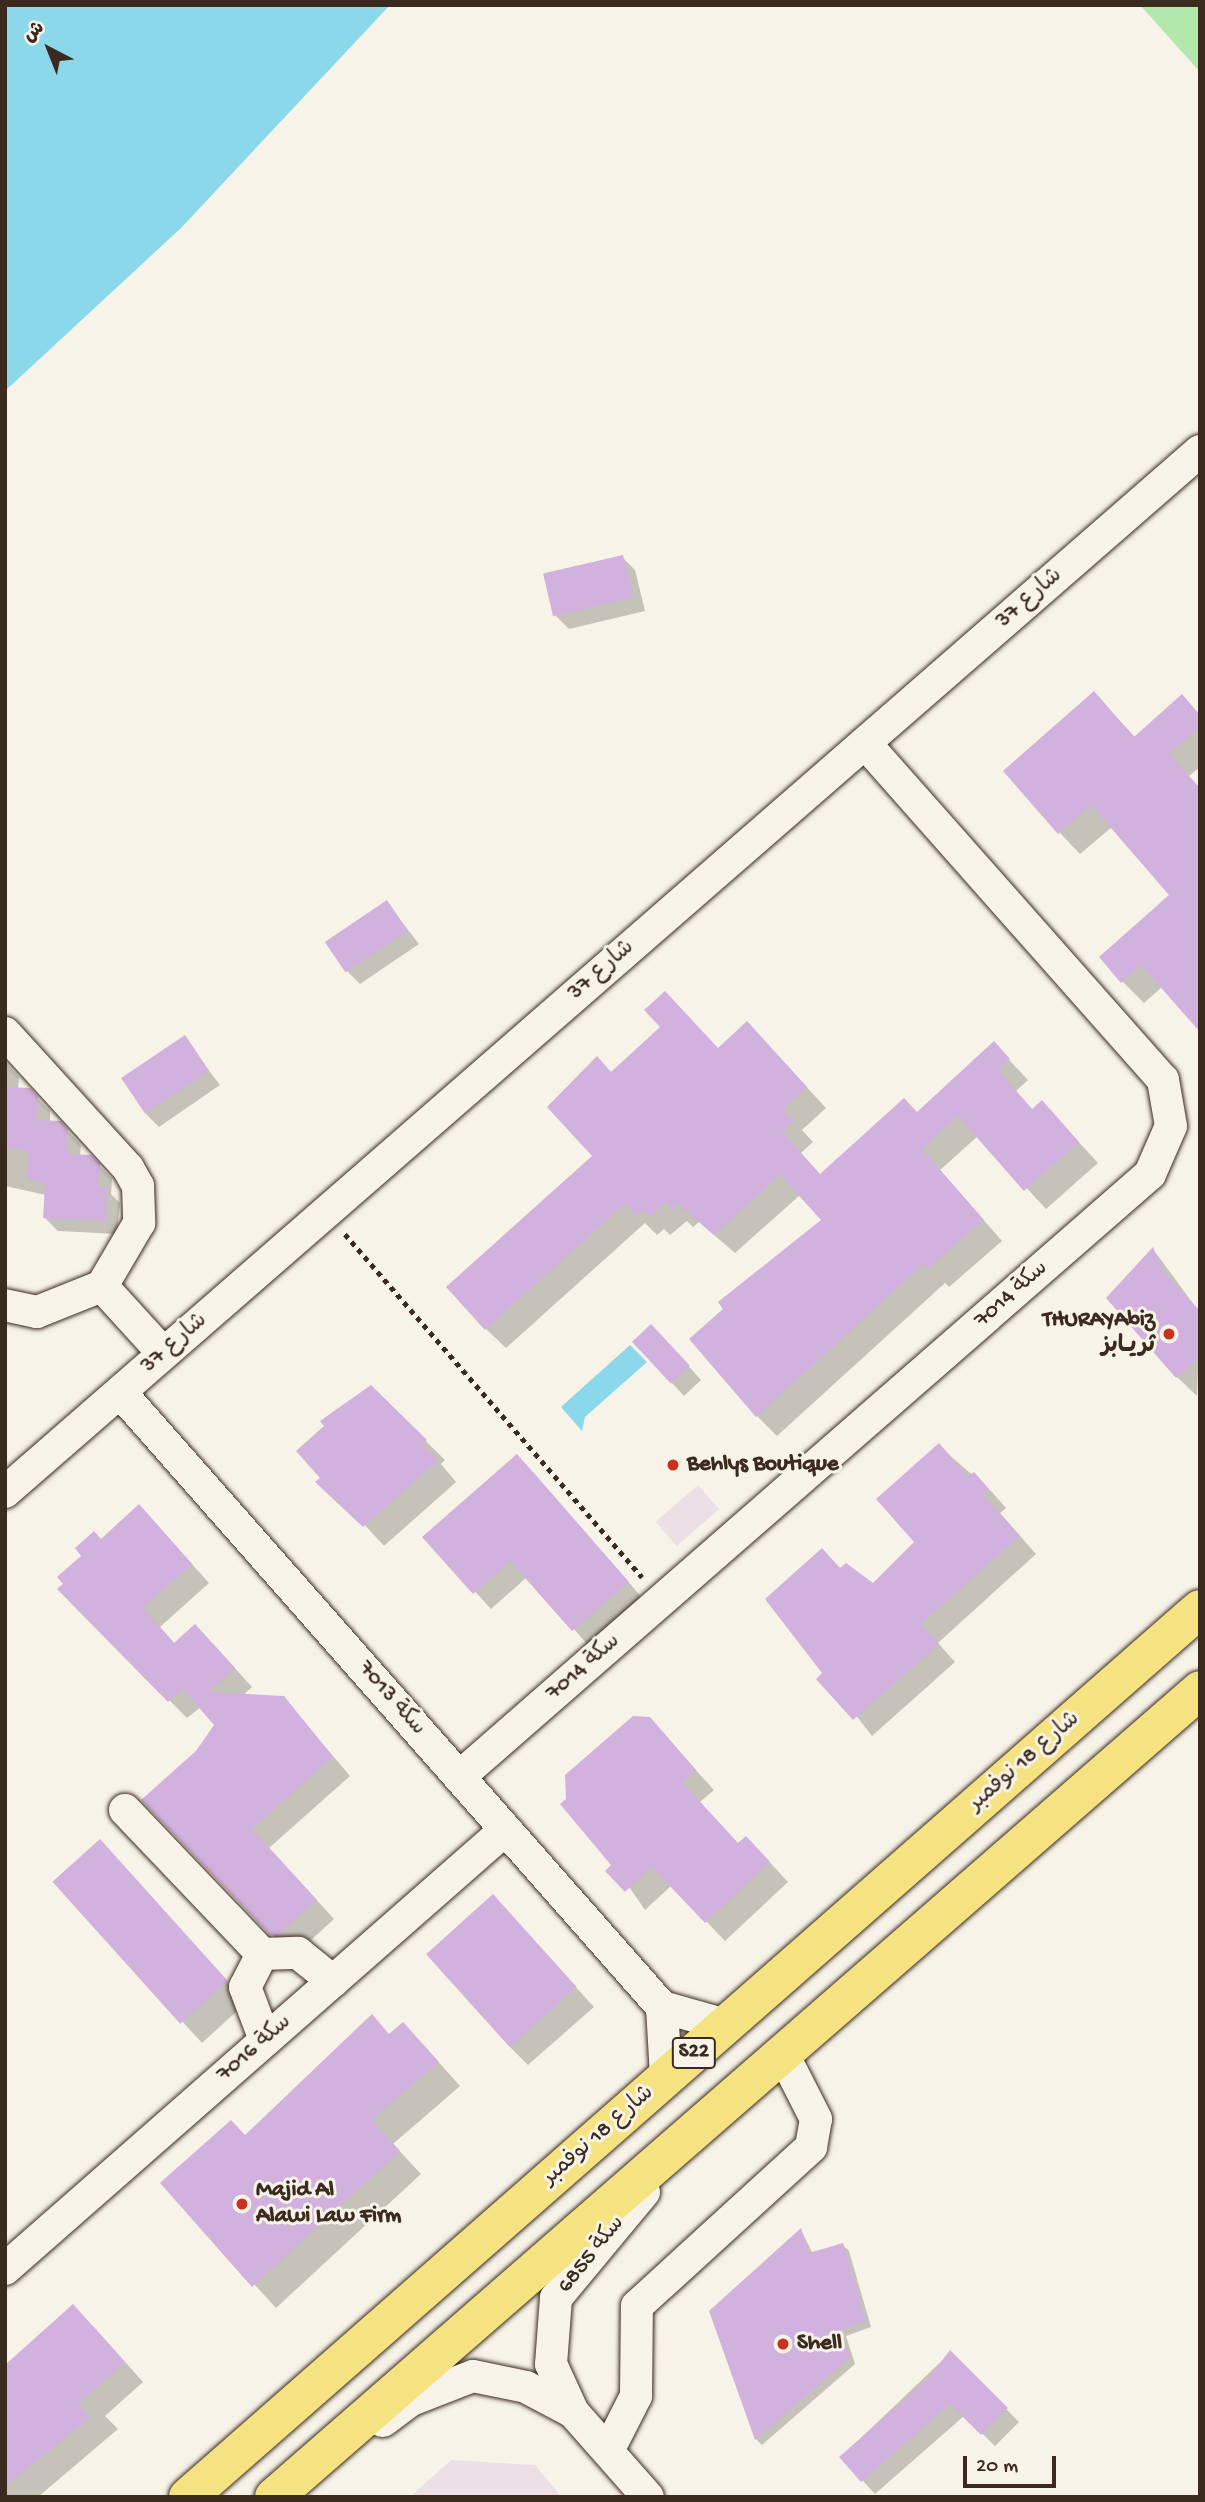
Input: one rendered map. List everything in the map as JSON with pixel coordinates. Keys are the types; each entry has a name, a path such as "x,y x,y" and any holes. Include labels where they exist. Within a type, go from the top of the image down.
{"main road":[{"name":"شارع 18 نوفمبر","path":"188,2497 1200,1609"},
{"name":"S22","path":"274,2497 1200,1690"}],"street":[{"name":"شارع 37","path":"5,1492 1200,451"},
{"name":"سكة 7014","path":"459,1777 1150,1174 1171,1126 1163,1080 865,743"},
{"path":"5,1033 138,1186 139,1223 102,1286 37,1312 5,1306"},
{"path":"102,1286 163,1353"},
{"name":"سكة 7013","path":"120,1392 662,2007"},
{"path":"125,1810 262,1954 298,1953 333,1981"},
{"name":"سكة 7016","path":"5,2269 505,1829"},
{"path":"262,1954 245,1987 265,2040"},
{"path":"666,2077 662,2007 726,2025"},
{"path":"608,2451 636,2396 637,2306 811,2147 817,2119 783,2054"},
{"name":"سكة 6855","path":"648,2497 573,2412 551,2364 556,2298 694,2131"},
{"path":"280,2497 411,2400 473,2376 526,2388 573,2412"}],"path":[{"path":"326,1213 662,1600"}],"shaded area":[{"path":"698,1485 719,1509 677,1546 656,1522"},
{"path":"451,2460 535,2465 562,2497 410,2497"}],"green space":[{"path":"1140,5 1200,5 1200,72"}],"water":[{"path":"5,5 390,5 181,228 5,391"},
{"path":"630,1345 647,1362 585,1417 582,1431 561,1407"}],"building":[{"path":"623,555 633,598 553,616 543,573"},
{"path":"1094,691 1134,737 1182,694 1200,715 1200,727 1169,754 1200,788 1200,1032 1141,965 1121,983 1099,957 1169,895 1091,805 1058,834 1003,771"},
{"path":"387,900 408,931 346,973 325,942"},
{"path":"665,991 718,1048 747,1021 807,1087 783,1109 794,1121 782,1132 820,1174 904,1098 917,1112 994,1041 1010,1059 998,1070 1032,1109 1042,1100 1079,1142 1024,1191 958,1116 922,1149 984,1220 928,1268 924,1264 756,1417 689,1339 723,1309 718,1302 821,1220 780,1175 714,1235 678,1204 672,1209 666,1202 649,1217 643,1210 636,1216 625,1204 485,1330 446,1287 592,1156 547,1107 597,1056 611,1072 660,1027 644,1010"},
{"path":"185,1035 209,1071 145,1114 121,1078"},
{"path":"5,1087 30,1088 38,1097 36,1120 61,1121 68,1130 67,1154 91,1155 100,1164 98,1187 107,1188 105,1221 43,1218 45,1184 27,1179 28,1152 5,1147"},
{"name":"THURAYAbiz ثريـابز","path":"1153,1247 1164,1273 1200,1311 1200,1357 1176,1378 1106,1298"},
{"path":"651,1324 690,1366 671,1383 632,1342"},
{"path":"371,1385 427,1440 422,1444 438,1461 363,1527 315,1482 320,1478 296,1451 324,1426 320,1421"},
{"path":"939,1443 968,1477 974,1472 989,1489 983,1495 1020,1536 921,1624 939,1644 853,1720 816,1679 822,1673 765,1599 822,1548 840,1568 846,1563 873,1583 914,1542 876,1499"},
{"path":"517,1454 629,1582 572,1631 510,1561 473,1594 422,1537"},
{"path":"139,1504 192,1564 143,1608 174,1643 195,1624 235,1668 208,1692 284,1696 333,1757 252,1829 317,1900 278,1935 270,1935 141,1800 196,1751 214,1725 183,1689 168,1702 57,1589 63,1584 57,1577 81,1556 75,1548 94,1531 101,1539"},
{"path":"633,1716 650,1717 696,1770 682,1782 738,1843 746,1836 770,1862 705,1923 652,1867 625,1892 605,1871 611,1865 560,1804 566,1799 565,1775"},
{"path":"100,1839 228,1981 180,2024 52,1882"},
{"path":"493,1894 577,1987 510,2047 426,1954"},
{"path":"372,2014 389,2034 403,2022 439,2062 372,2120 400,2151 252,2287 160,2183 231,2120 245,2135"},
{"name":"Shell","path":"801,2228 809,2253 843,2243 866,2321 841,2330 850,2357 755,2440 709,2311"},
{"path":"73,2304 125,2362 78,2404 90,2418 5,2486 5,2365"},
{"path":"950,2350 1008,2408 981,2435 950,2404 861,2482 839,2457 927,2380"}],"place":[{"name":"THURAYAbiz ثريـابز","path":"1169,1334"},
{"name":"Behlys Boutique","path":"673,1465"},
{"name":"Majid Al Alawi Law Firm","path":"242,2204"},
{"name":"Shell","path":"783,2344"}]}
